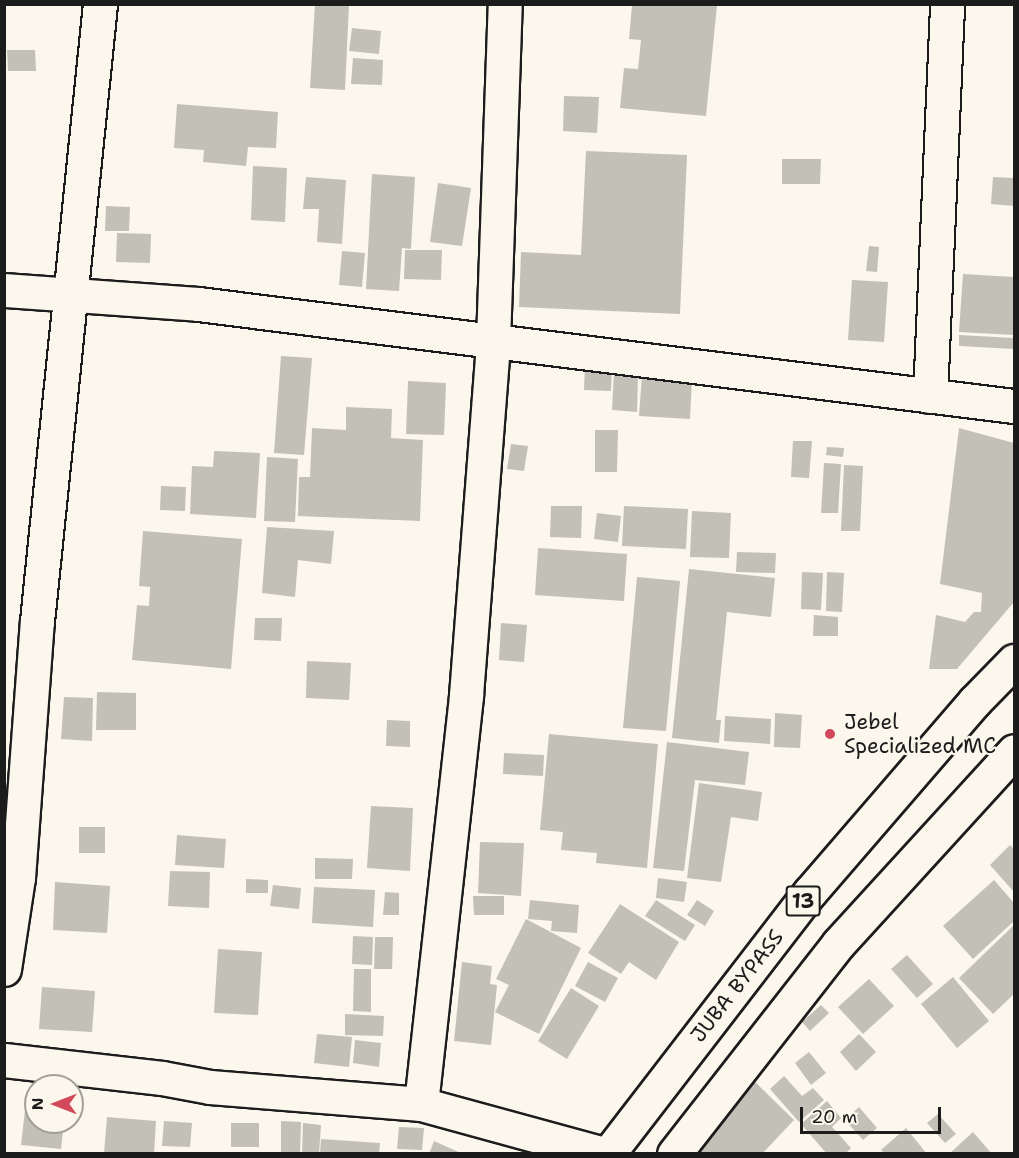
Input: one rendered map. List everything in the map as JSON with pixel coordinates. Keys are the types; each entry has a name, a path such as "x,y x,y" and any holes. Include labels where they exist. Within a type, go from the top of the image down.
{"street":[{"path":"4,969 18,878 37,621 100,4"},
{"path":"420,1104 466,695 493,341 505,4"},
{"path":"930,396 948,4"},
{"path":"4,290 198,304 1014,406"},
{"name":"JUBA BYPASS","path":"606,1154 810,892 975,702 1014,661"},
{"name":"13","path":"674,1154 838,944 1014,751"},
{"path":"4,1060 162,1078 210,1087 420,1104 606,1154"}],"building":[{"path":"315,4 349,4 345,90 310,88"},
{"path":"632,5 717,5 706,116 620,108 624,68 638,69 641,40 629,39"},
{"path":"352,28 381,31 379,54 349,51"},
{"path":"7,50 35,50 36,71 8,71"},
{"path":"353,58 383,60 382,85 351,84"},
{"path":"564,96 599,97 597,133 563,131"},
{"path":"177,104 278,112 276,148 248,147 246,166 203,162 204,150 174,148"},
{"path":"586,151 687,155 680,314 519,307 521,252 581,255"},
{"path":"782,159 821,159 820,184 782,184"},
{"path":"253,166 287,168 285,222 251,220"},
{"path":"372,174 415,177 411,249 402,248 399,291 366,289"},
{"path":"306,177 346,180 342,244 317,242 319,209 303,209"},
{"path":"993,177 1014,178 1014,206 991,204"},
{"path":"438,183 471,188 462,246 430,242"},
{"path":"106,206 130,207 129,231 105,231"},
{"path":"117,233 151,234 150,263 116,262"},
{"path":"869,246 879,247 877,272 866,271"},
{"path":"405,250 442,250 441,280 404,279"},
{"path":"342,251 365,253 362,287 339,285"},
{"path":"963,274 1014,277 1014,335 959,332"},
{"path":"852,280 888,282 884,342 848,340"},
{"path":"959,335 1014,338 1014,349 959,346"},
{"path":"281,356 312,358 304,455 274,453"},
{"path":"585,365 612,367 611,391 584,390"},
{"path":"614,372 638,373 637,412 612,410"},
{"path":"642,376 692,379 690,419 639,416"},
{"path":"408,381 446,383 444,435 406,434"},
{"path":"346,407 392,409 391,438 423,440 420,521 298,516 299,477 310,477 312,428 346,430"},
{"path":"959,428 1014,443 1014,602 957,669 929,669 936,615 965,622 974,612 981,612 982,593 940,584"},
{"path":"595,430 618,430 617,472 595,472"},
{"path":"793,441 812,441 809,478 791,477"},
{"path":"511,444 528,446 524,471 507,469"},
{"path":"827,447 844,448 843,457 826,455"},
{"path":"214,451 260,453 256,518 190,514 192,466 213,467"},
{"path":"267,457 298,459 295,522 264,521"},
{"path":"824,463 841,464 838,513 821,513"},
{"path":"844,465 863,466 860,531 841,531"},
{"path":"161,486 186,487 185,511 160,510"},
{"path":"551,506 582,506 581,538 550,537"},
{"path":"624,506 688,509 686,549 622,546"},
{"path":"692,511 731,513 729,558 690,557"},
{"path":"597,513 621,516 618,542 594,539"},
{"path":"267,527 334,531 331,564 298,560 295,597 262,593"},
{"path":"143,531 242,539 231,669 132,660 137,605 149,606 150,587 139,586"},
{"path":"538,548 627,554 624,601 535,595"},
{"path":"737,552 776,553 775,573 736,572"},
{"path":"689,569 775,578 771,617 727,612 716,720 721,720 719,743 672,738"},
{"path":"802,572 823,573 821,610 801,609"},
{"path":"827,572 844,573 842,612 826,611"},
{"path":"637,577 680,581 666,731 623,728"},
{"path":"814,615 838,617 838,636 813,636"},
{"path":"255,618 282,618 281,641 254,640"},
{"path":"501,623 527,625 524,662 499,660"},
{"path":"307,661 351,663 349,700 306,698"},
{"path":"97,692 136,693 136,730 96,730"},
{"path":"64,697 93,698 92,741 61,739"},
{"path":"775,713 802,715 800,748 774,747"},
{"path":"725,716 771,719 770,744 724,741"},
{"path":"387,720 410,721 410,747 386,746"},
{"path":"549,734 658,744 647,868 596,863 597,853 561,850 563,832 540,830"},
{"path":"667,742 749,752 745,785 695,780 684,871 653,868"},
{"path":"504,753 544,755 543,776 503,774"},
{"path":"699,783 762,792 758,821 731,817 721,882 687,878"},
{"path":"371,806 413,808 410,871 367,868"},
{"path":"79,827 105,827 105,853 79,853"},
{"path":"177,835 226,839 224,868 175,865"},
{"path":"480,842 524,843 521,896 478,893"},
{"path":"1010,845 1014,849 1014,892 990,865"},
{"path":"315,858 353,859 352,879 315,879"},
{"path":"170,871 210,872 209,908 168,906"},
{"path":"658,878 687,882 684,902 656,898"},
{"path":"246,879 268,880 268,893 246,893"},
{"path":"994,880 1014,903 1014,921 973,959 943,926"},
{"path":"55,882 110,886 107,933 53,930"},
{"path":"273,885 301,888 299,909 270,906"},
{"path":"314,887 375,890 373,927 312,923"},
{"path":"385,892 399,893 399,915 383,915"},
{"path":"473,896 504,896 504,915 474,915"},
{"path":"530,900 579,905 577,933 551,931 552,921 528,919"},
{"path":"656,900 695,925 685,941 645,916"},
{"path":"697,900 714,911 705,926 687,915"},
{"path":"620,904 679,942 656,980 629,962 621,974 588,953"},
{"path":"526,919 581,948 539,1034 495,1012 509,985 496,979"},
{"path":"1014,925 1014,994 993,1014 959,978"},
{"path":"353,936 373,937 372,965 352,964"},
{"path":"375,937 393,937 392,969 374,969"},
{"path":"218,949 262,952 258,1015 214,1013"},
{"path":"907,955 933,984 917,998 891,969"},
{"path":"462,962 492,966 490,984 497,985 491,1045 454,1041"},
{"path":"588,962 618,978 605,1002 575,986"},
{"path":"354,969 371,969 371,1012 353,1011"},
{"path":"953,977 989,1021 957,1048 921,1004"},
{"path":"869,979 894,1006 863,1034 838,1007"},
{"path":"42,987 95,991 92,1032 39,1029"},
{"path":"571,988 599,1006 567,1059 538,1041"},
{"path":"821,1005 829,1013 810,1031 802,1022"},
{"path":"345,1014 384,1016 383,1036 345,1035"},
{"path":"317,1034 352,1037 349,1067 314,1063"},
{"path":"859,1034 876,1052 856,1071 840,1052"},
{"path":"355,1040 381,1043 379,1067 353,1063"},
{"path":"809,1052 826,1073 811,1085 795,1063"},
{"path":"784,1076 802,1096 813,1088 824,1100 799,1122 770,1089"},
{"path":"751,1078 794,1120 762,1154 677,1154"},
{"path":"827,1101 841,1118 832,1127 851,1148 845,1154 827,1154 801,1124"},
{"path":"859,1107 877,1128 863,1140 845,1120"},
{"path":"938,1114 956,1134 945,1143 927,1123"},
{"path":"107,1117 156,1121 154,1154 104,1154"},
{"path":"24,1119 24,1134 63,1134 61,1149 21,1145"},
{"path":"164,1121 192,1123 190,1147 162,1146"},
{"path":"281,1121 301,1122 300,1154 281,1154"},
{"path":"231,1123 259,1123 259,1147 231,1147"},
{"path":"303,1123 321,1125 319,1154 302,1154"},
{"path":"399,1127 424,1128 422,1150 397,1149"},
{"path":"906,1128 927,1154 885,1154 881,1150"},
{"path":"973,1132 992,1154 949,1154"},
{"path":"321,1139 380,1143 379,1154 320,1154"},
{"path":"434,1141 463,1154 429,1154"}],"place":[{"name":"Jebel Specialized MC","path":"830,734"}]}
